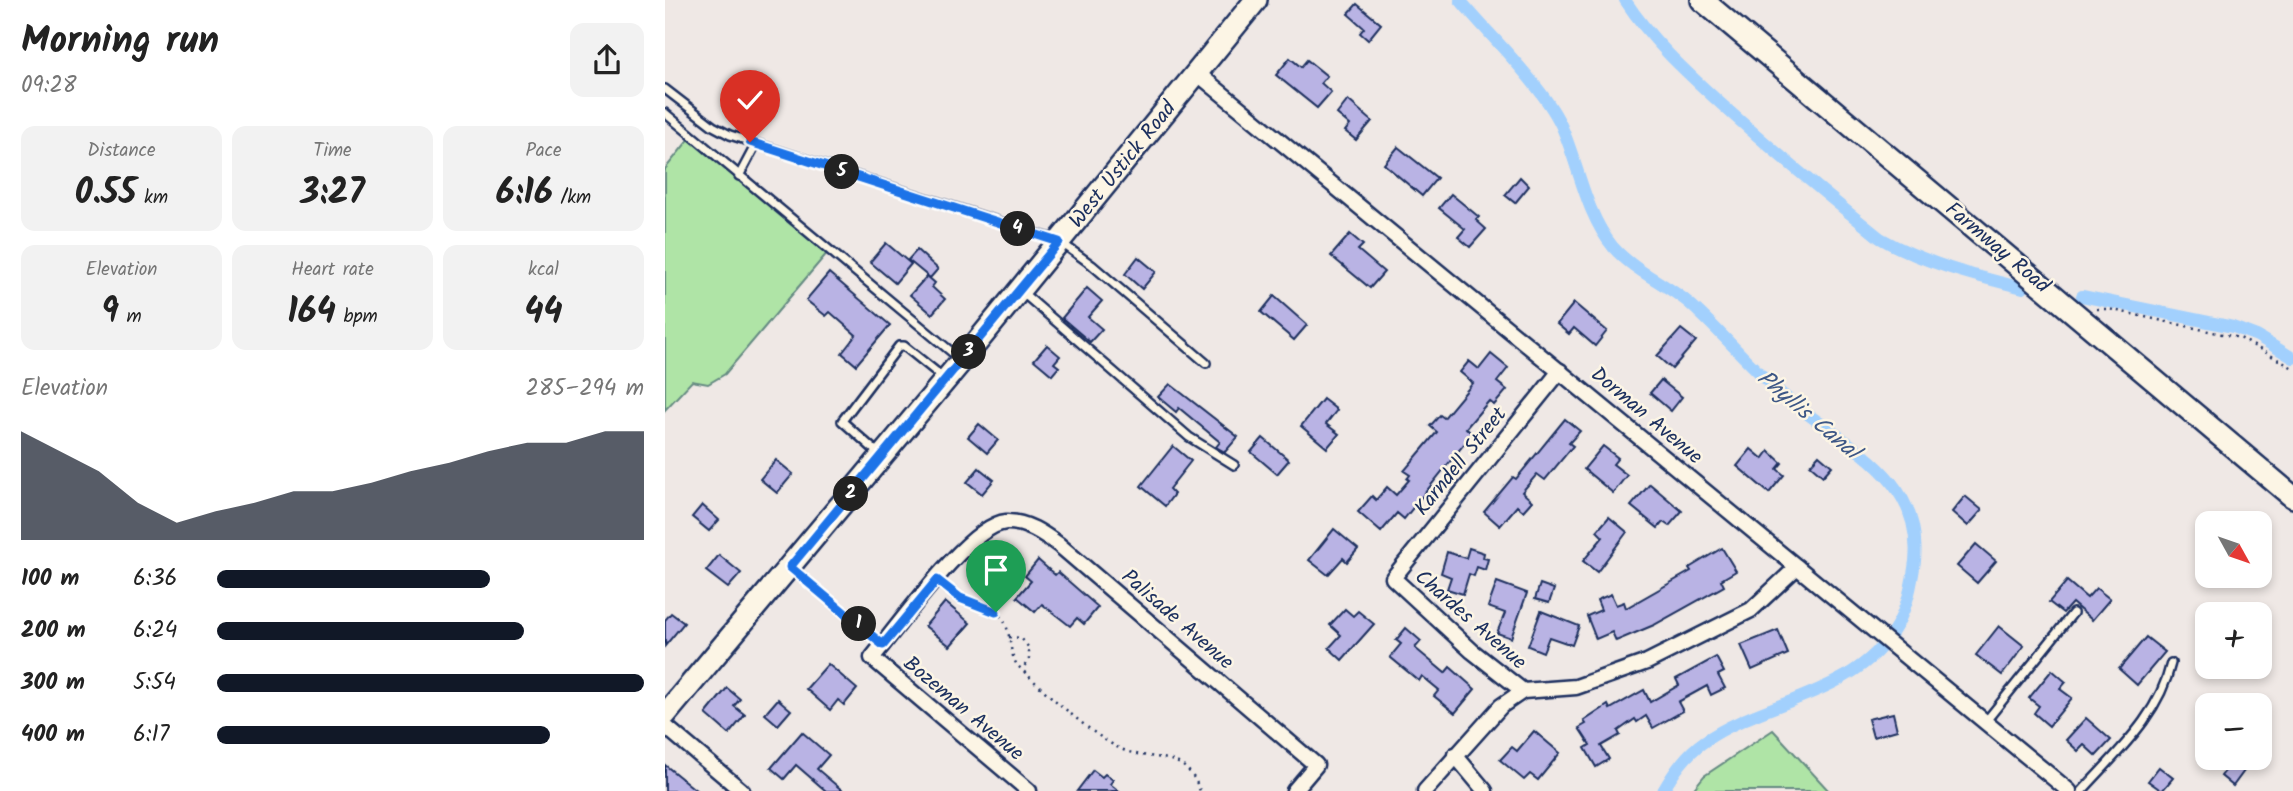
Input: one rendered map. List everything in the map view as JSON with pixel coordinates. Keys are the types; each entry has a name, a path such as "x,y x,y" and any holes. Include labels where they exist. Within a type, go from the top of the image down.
{"main road":[{"name":"West Ustick Road","path":"665,715 882,457 1256,0"},
{"name":"Farmway Road","path":"1702,0 2293,497"}],"street":[{"name":"Dorman Avenue","path":"1197,73 2069,791"},
{"name":"Karndell Street","path":"1393,578 1560,371"},
{"name":"Palisade Avenue","path":"937,580 964,546 978,534 1005,522 1030,527 1059,545 1316,765 1294,791"},
{"path":"1425,791 1501,706 1523,691 1576,687 1647,662 1751,610 1797,567"},
{"name":"Chardes Avenue","path":"1393,578 1472,651 1523,691"},
{"path":"883,645 937,580"},
{"name":"Bozeman Avenue","path":"883,645 872,658 1029,791"},
{"path":"665,726 742,791"},
{"path":"1455,755 1485,791"}],"lane":[{"path":"665,89 713,126 756,145 1059,242 1092,265 1206,363"},
{"path":"665,113 962,360"},
{"path":"739,176 756,145"},
{"path":"1019,290 1189,437 1234,465"},
{"path":"882,457 842,421 899,346 904,346 945,380"},
{"path":"1986,722 2073,613"},
{"path":"2082,791 2151,713 2161,695 2171,663"}],"path":[{"path":"2073,310 2109,309 2240,338 2293,368"},
{"path":"790,567 883,645"},
{"path":"937,580 960,598 996,612 1004,622 1012,657 1022,670 1114,745 1129,751 1168,758 1182,765 1192,774 1201,791"},
{"path":"1008,637 1021,638 1029,648 1029,659 1022,670"}],"green space":[{"path":"694,133 828,252 725,374 708,384 692,381 665,410 665,169"},
{"path":"1773,730 1829,791 1692,791 1704,776"}],"building":[{"path":"1357,4 1381,24 1368,40 1360,33 1364,28 1348,14"},
{"path":"1290,58 1301,67 1307,60 1327,76 1321,83 1331,92 1317,108 1276,75"},
{"path":"1348,100 1372,121 1356,140 1345,131 1350,125 1337,114"},
{"path":"1398,147 1437,178 1422,196 1384,164"},
{"path":"1520,177 1529,186 1515,203 1505,195"},
{"path":"1451,194 1479,217 1476,220 1486,229 1470,247 1458,237 1465,229 1439,208"},
{"path":"1350,234 1363,245 1358,250 1384,272 1370,288 1331,256"},
{"path":"886,243 911,264 895,283 870,262"},
{"path":"917,250 938,269 930,278 908,260"},
{"path":"1138,257 1156,272 1142,289 1125,274"},
{"path":"829,273 890,325 856,365 842,353 856,335 830,312 826,316 806,300"},
{"path":"927,276 935,283 932,287 945,299 932,314 910,295"},
{"path":"1087,288 1102,301 1088,317 1102,329 1090,342 1062,318"},
{"path":"1274,296 1307,325 1294,340 1261,312"},
{"path":"1574,303 1607,331 1595,346 1574,328 1569,334 1557,324"},
{"path":"1681,329 1696,341 1672,369 1657,356"},
{"path":"1047,345 1060,356 1054,363 1059,367 1052,375 1034,360"},
{"path":"1491,354 1508,368 1497,382 1507,390 1494,405 1489,401 1466,428 1472,434 1404,519 1397,513 1381,532 1358,512 1372,496 1376,500 1387,487 1396,495 1409,480 1407,479 1410,475 1404,471 1437,432 1430,426 1440,415 1444,418 1473,383 1460,372 1469,361 1479,369"},
{"path":"1661,380 1682,397 1671,411 1650,393"},
{"path":"1170,384 1238,437 1225,452 1216,447 1220,442 1179,408 1176,412 1158,397"},
{"path":"1323,399 1337,410 1326,424 1339,434 1327,448 1301,426"},
{"path":"1565,419 1580,431 1569,443 1573,446 1545,480 1537,474 1522,492 1532,501 1523,511 1517,506 1500,526 1484,512 1513,477 1516,479"},
{"path":"979,424 998,440 987,453 968,437"},
{"path":"1263,438 1289,460 1277,474 1251,452"},
{"path":"1173,446 1191,461 1169,489 1174,494 1165,506 1141,486"},
{"path":"1603,446 1618,458 1613,464 1627,475 1613,493 1584,469"},
{"path":"1751,449 1763,459 1769,451 1782,463 1777,469 1784,475 1769,493 1737,466"},
{"path":"1819,455 1832,466 1823,476 1810,465"},
{"path":"776,460 793,474 777,493 760,479"},
{"path":"979,468 994,480 982,494 967,482"},
{"path":"1650,484 1682,511 1669,526 1663,522 1658,528 1631,506"},
{"path":"1965,496 1982,510 1968,526 1952,512"},
{"path":"702,505 719,520 709,531 692,517"},
{"path":"1609,517 1627,532 1597,572 1583,561 1603,537 1597,531"},
{"path":"1334,529 1358,549 1347,562 1343,558 1328,575 1309,560"},
{"path":"1976,544 1996,561 1977,583 1957,566"},
{"path":"1469,548 1484,553 1483,558 1488,559 1485,570 1477,567 1474,576 1469,574 1463,594 1447,589 1451,577 1441,573 1447,552 1466,558"},
{"path":"1722,548 1736,571 1721,580 1724,586 1654,625 1616,641 1612,632 1596,639 1587,616 1601,610 1597,600 1611,594 1616,605 1624,602 1626,608 1691,571 1689,568"},
{"path":"719,555 741,573 728,588 706,571"},
{"path":"1038,560 1055,575 1058,572 1098,607 1084,624 1077,618 1070,626 1042,604 1035,612 1017,597 1031,581 1025,576"},
{"path":"2067,581 2087,598 2096,588 2110,599 2092,620 2072,603 2063,613 2049,602"},
{"path":"1497,582 1527,593 1511,638 1497,633 1505,613 1488,607"},
{"path":"1540,584 1554,589 1549,603 1535,599"},
{"path":"945,602 970,623 950,646 925,626"},
{"path":"1345,609 1353,616 1358,611 1374,624 1342,660 1329,648 1341,635 1330,625"},
{"path":"1541,611 1579,626 1572,645 1549,637 1543,652 1528,646"},
{"path":"671,613 684,623 665,646 665,620"},
{"path":"1999,626 2024,646 2002,675 1976,655"},
{"path":"1406,628 1421,641 1415,648 1445,673 1450,667 1475,689 1455,713 1434,696 1439,690 1422,676 1419,681 1390,657 1401,644 1396,640"},
{"path":"1778,630 1788,654 1752,670 1741,645"},
{"path":"2146,637 2165,652 2137,685 2119,669"},
{"path":"1716,657 1724,672 1718,675 1725,688 1711,695 1707,686 1678,702 1683,711 1653,728 1646,716 1637,722 1635,719 1618,731 1620,735 1601,746 1609,759 1596,767 1585,748 1590,745 1579,728 1586,724 1584,721 1608,705 1610,709 1644,690 1650,702 1679,685 1676,679"},
{"path":"828,664 857,689 844,705 838,700 830,710 806,689"},
{"path":"2052,670 2066,682 2060,689 2072,698 2049,726 2034,713 2039,706 2029,698"},
{"path":"727,688 740,699 734,706 745,715 729,734 706,714"},
{"path":"778,699 791,710 778,725 765,714"},
{"path":"1893,713 1897,730 1873,737 1868,719"},
{"path":"2086,718 2111,740 2096,756 2084,745 2078,751 2066,740"},
{"path":"1534,731 1560,753 1538,780 1530,774 1524,780 1500,760 1512,747 1517,751"},
{"path":"802,732 829,755 817,769 843,791 826,791 796,765 784,779 771,768"},
{"path":"665,765 697,791 665,791"},
{"path":"2159,767 2173,778 2162,791 2148,781"},
{"path":"1093,770 1102,777 1105,774 1113,780 1110,784 1119,791 1077,791"},
{"path":"2225,771 2244,771 2233,786 2221,776"}],"waterway":[{"name":"Phyllis Canal","path":"1460,0 1529,78 1553,110 1596,219 1613,247 1630,263 1689,303 1779,391 1878,467 1907,507 1914,532 1915,561 1907,602 1897,625 1880,649 1835,682 1755,715 1705,741 1681,764 1663,791"},
{"name":"Phyllis Canal","path":"1625,0 1657,41 1693,78 1778,154 1880,238 1931,262 2023,288"},
{"name":"Phyllis Canal","path":"2082,296 2233,327 2257,336 2293,358"}],"route":[{"path":"750,142 1059,242 790,567 883,645 937,580 967,602 996,612"}]}
